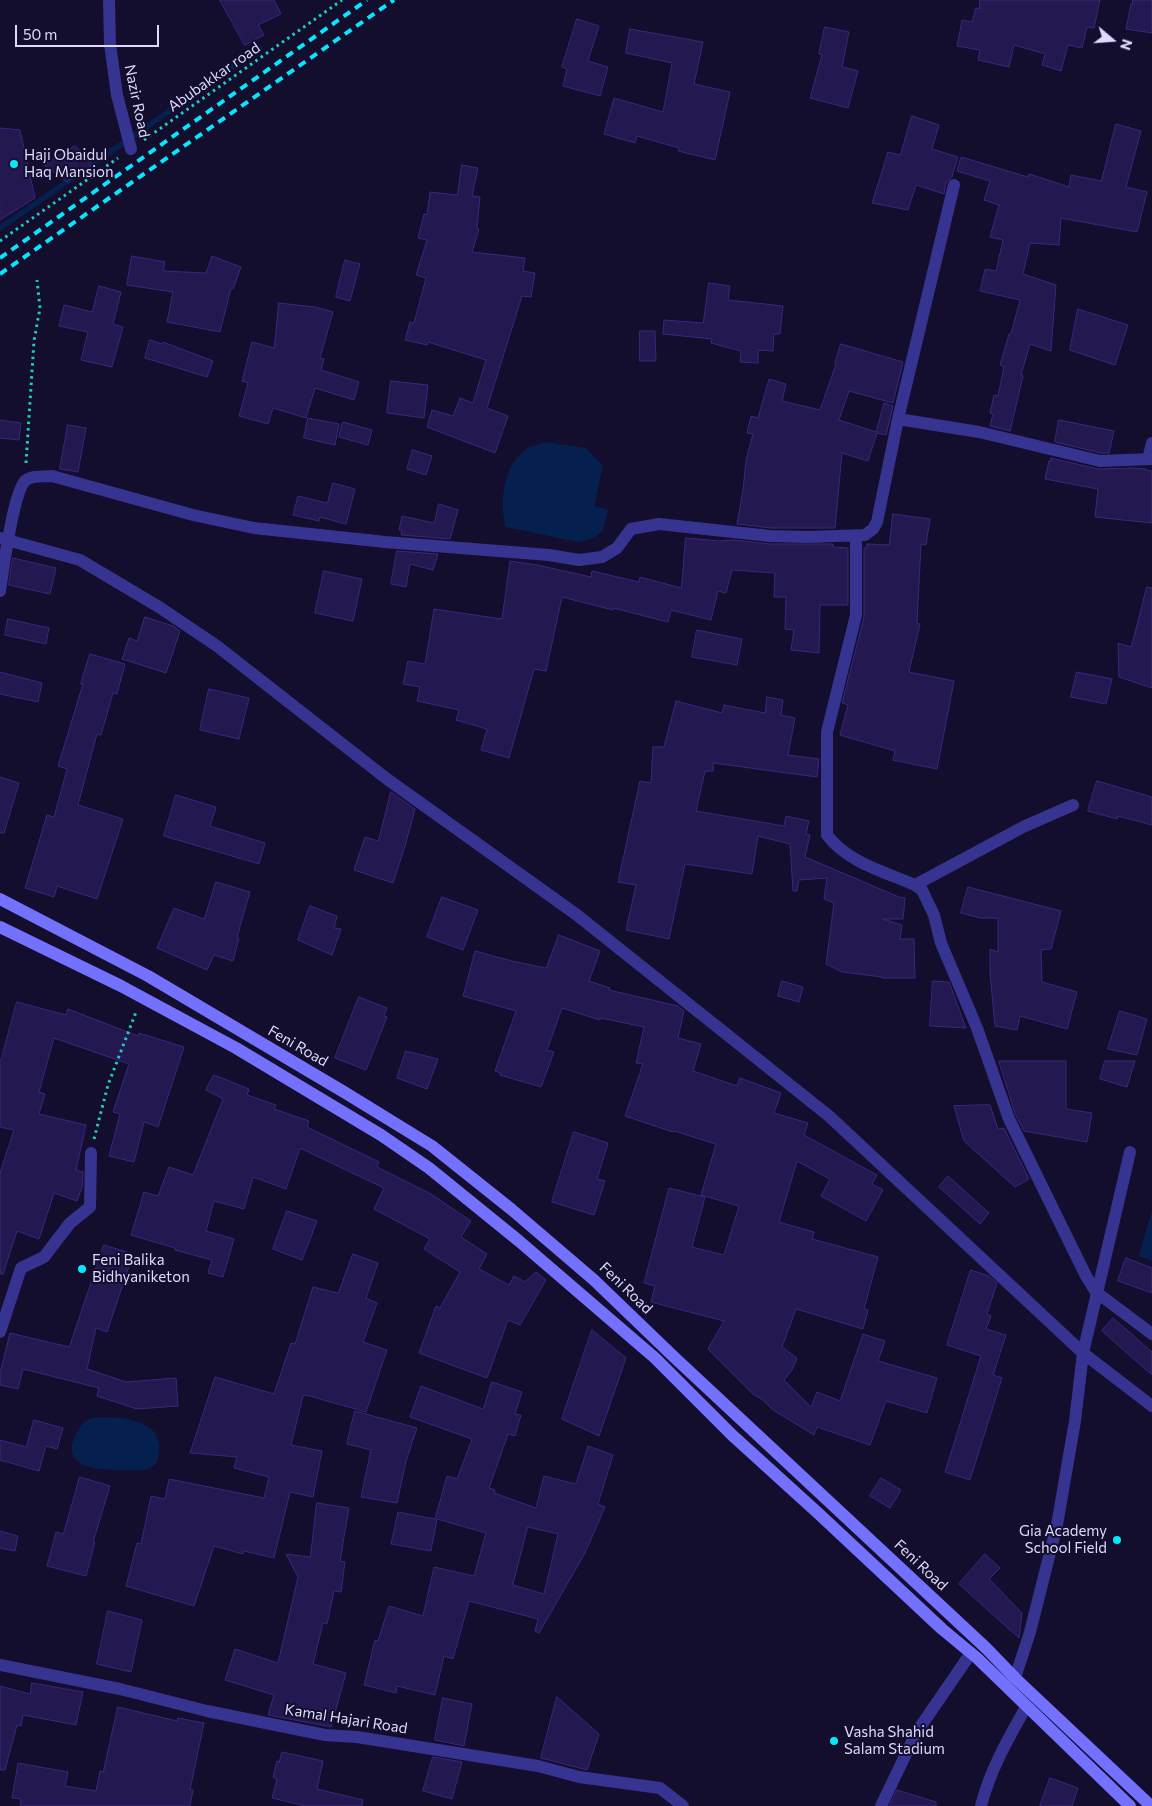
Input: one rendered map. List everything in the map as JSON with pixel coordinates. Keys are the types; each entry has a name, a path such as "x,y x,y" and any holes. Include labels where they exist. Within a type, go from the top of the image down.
{"main road":[{"name":"Feni Road","path":"0,899 148,976 432,1146 511,1209 594,1280 986,1648 1014,1678 1150,1806"},
{"path":"0,927 141,997 236,1048 381,1135 429,1168 526,1246 655,1358 732,1435 942,1629 971,1653 1130,1806"}],"street":[{"name":"Nazir Road","path":"109,0 110,44 117,95 131,149"},
{"path":"0,591 4,539 20,491 25,481 32,477 52,476 193,515 254,528 385,542 549,555 579,560 602,557 617,548 631,529 659,524 770,536 865,535 873,529 877,522 898,418 954,185"},
{"path":"898,418 978,432 1100,461 1150,459 1152,444"},
{"path":"856,536 856,615 827,732 827,835 835,846 853,858 915,885 922,890 934,915 941,943 977,1028 1009,1119 1086,1276 1096,1292 1152,1334"},
{"path":"4,539 80,560 159,607 218,646 387,779 577,915 829,1116 1083,1353 1152,1406"},
{"path":"915,885 1023,827 1073,805"},
{"path":"1014,1678 1030,1632 1057,1525 1075,1421 1083,1353 1130,1152"},
{"path":"1,1327 21,1268 44,1257 70,1223 90,1207 91,1153"},
{"path":"881,1806 916,1734 971,1653"},
{"name":"Kamal Hajari Road","path":"0,1665 120,1689 207,1711 325,1735 357,1737 510,1761 538,1766 579,1778 660,1788 683,1806"},
{"path":"980,1806 1000,1753 1026,1707"}],"path":[{"name":"Abubakkar road","path":"0,240 342,0"},
{"path":"25,481 34,341 40,308 37,280"},
{"path":"91,1153 108,1085 141,997"}],"water":[{"path":"545,442 586,448 603,466 594,506 608,510 603,530 594,538 578,542 506,527 503,494 509,471 521,453 530,447"},
{"path":"1152,1210 1152,1261 1139,1256"},
{"path":"99,1417 132,1420 150,1428 157,1437 160,1448 155,1465 143,1470 104,1470 88,1467 76,1460 72,1451 73,1440 86,1421"}],"building":[{"path":"220,0 274,0 281,14 258,25 264,35 245,45"},
{"path":"980,0 1100,0 1094,28 1087,27 1082,48 1068,45 1061,71 1042,65 1045,54 1014,45 1009,67 978,60 980,50 957,46 962,20 972,22 976,8 979,9"},
{"path":"1133,0 1152,0 1152,33 1126,29"},
{"path":"577,19 599,26 588,61 608,67 600,96 563,86 567,69 562,67"},
{"path":"825,27 849,32 842,67 858,71 848,108 810,98 822,55 819,54"},
{"path":"630,29 703,42 694,84 730,92 715,160 678,151 679,148 637,136 635,143 604,134 614,98 663,112 672,63 626,53"},
{"path":"912,116 939,125 932,149 958,157 952,177 946,183 944,194 916,185 908,210 872,203 888,152 900,155"},
{"path":"1116,124 1141,131 1126,187 1147,192 1137,232 1061,218 1059,245 1030,243 1023,274 1056,285 1051,351 1030,344 1021,375 1023,376 1010,431 990,426 993,414 990,413 994,395 998,396 1004,367 1000,365 1020,300 980,291 985,269 996,271 1003,240 990,237 999,205 984,200 990,181 957,171 961,157 1028,177 1029,174 1069,187 1071,175 1101,181"},
{"name":"Haji Obaidul Haq Mansion","path":"0,128 20,130 35,198 0,220"},
{"path":"75,146 92,165 67,182 44,165"},
{"path":"462,165 478,168 472,196 480,197 477,228 479,229 472,252 525,258 523,271 535,273 531,297 522,296 487,408 508,416 495,453 427,427 432,410 453,416 460,398 473,403 486,360 428,342 427,345 405,340 410,322 414,323 426,278 416,275 427,240 418,238 424,214 427,215 430,192 457,195"},
{"path":"132,256 165,262 163,271 206,273 212,256 241,267 233,289 231,288 220,332 167,322 173,292 127,285"},
{"path":"345,260 360,264 350,301 336,297"},
{"path":"709,283 730,286 728,300 783,306 780,334 774,334 773,351 758,350 758,363 740,362 741,351 711,343 712,339 663,334 664,320 703,323"},
{"path":"99,286 121,292 113,324 123,327 112,367 81,360 88,332 59,326 64,305 92,312"},
{"path":"279,303 315,307 333,312 320,358 324,359 321,370 359,382 354,400 315,388 306,418 273,408 268,424 239,416 248,383 242,381 252,342 274,348"},
{"path":"1078,309 1128,325 1115,365 1070,350"},
{"path":"640,331 655,331 656,361 640,361"},
{"path":"150,340 162,344 163,342 213,361 207,377 145,358"},
{"path":"841,344 903,362 893,403 849,391 839,420 876,432 884,403 893,406 886,435 877,433 868,461 842,453 835,528 771,528 737,524 746,460 753,434 747,433 751,416 758,418 769,379 786,384 782,401 820,410"},
{"path":"391,381 428,385 424,418 387,413"},
{"path":"308,418 339,424 335,445 304,438"},
{"path":"0,420 21,423 19,440 0,438"},
{"path":"1059,420 1114,431 1109,453 1101,453 1055,442"},
{"path":"343,422 372,430 368,445 339,437"},
{"path":"68,425 86,428 78,472 60,469"},
{"path":"413,450 432,456 426,475 407,469"},
{"path":"1051,458 1098,469 1133,468 1152,471 1152,523 1095,517 1098,489 1045,479"},
{"path":"333,483 355,489 346,524 320,517 319,521 293,515 298,496 327,503"},
{"path":"439,504 458,510 450,539 401,535 402,530 399,530 402,516 434,523"},
{"path":"893,514 930,519 926,545 921,544 917,623 920,624 909,672 954,681 937,769 893,760 895,751 840,735 848,705 842,703 864,617 864,548 867,548 867,544 889,545"},
{"path":"686,538 770,544 833,544 833,547 848,548 848,605 820,605 819,653 791,650 794,630 785,629 786,597 774,597 775,573 732,570 726,593 718,591 711,620 671,610 668,622 562,597 546,671 534,669 509,758 481,750 487,729 456,720 459,710 417,701 420,687 403,684 408,661 425,664 434,609 502,619 510,561 591,577 592,571 639,582 640,577 681,588"},
{"path":"397,551 438,554 433,570 410,564 406,587 391,584"},
{"path":"13,558 56,568 50,594 9,585"},
{"path":"324,571 362,579 353,621 315,613"},
{"path":"1147,587 1152,588 1152,688 1119,677 1118,643 1131,647"},
{"path":"145,617 173,626 180,631 166,673 122,659 129,638 137,641"},
{"path":"8,619 49,628 46,644 5,635"},
{"path":"697,630 742,639 737,665 692,657"},
{"path":"90,654 125,664 117,694 113,693 101,735 97,734 78,805 123,819 97,899 57,886 54,897 25,888 47,815 54,817 67,769 58,766 83,684 81,684"},
{"path":"0,672 42,683 38,702 0,694"},
{"path":"1077,672 1112,679 1106,704 1071,697"},
{"path":"209,689 249,698 239,739 200,730"},
{"path":"767,697 783,700 781,715 795,718 788,755 819,759 817,777 713,763 713,771 705,771 696,811 784,826 786,816 809,821 806,834 810,835 805,857 905,898 903,919 883,919 902,925 900,939 914,939 915,978 882,978 842,972 826,964 834,903 824,899 827,878 799,880 797,891 793,891 790,844 758,836 752,874 685,864 669,939 626,930 636,885 618,882 640,781 651,783 653,747 664,747 676,701 722,713 724,705 765,713"},
{"path":"0,777 19,783 4,833 0,833"},
{"path":"1097,781 1152,797 1152,825 1118,816 1117,819 1088,811"},
{"path":"391,792 415,809 393,883 354,870 365,837 378,841"},
{"path":"176,795 216,807 210,826 265,843 259,864 164,836"},
{"path":"216,882 250,892 237,937 239,938 233,961 214,955 207,970 157,948 174,908 204,919"},
{"path":"968,887 1061,911 1051,949 1041,950 1042,982 1077,992 1067,1029 1020,1016 1017,1030 995,1026 990,973 990,949 998,952 998,918 980,918 961,913"},
{"path":"442,897 478,910 463,950 427,937"},
{"path":"310,906 337,916 334,928 341,929 332,955 298,940"},
{"path":"559,935 600,951 589,981 610,988 609,990 678,1006 684,1011 678,1038 701,1044 693,1071 737,1086 740,1078 781,1093 774,1113 808,1123 804,1135 877,1175 872,1184 883,1190 866,1221 821,1196 830,1179 797,1161 779,1222 814,1232 812,1239 878,1257 864,1309 868,1310 863,1329 796,1309 782,1347 797,1358 792,1370 784,1380 811,1407 817,1392 840,1401 863,1334 885,1341 878,1361 937,1378 927,1413 886,1401 870,1445 817,1427 814,1435 773,1410 763,1400 753,1394 708,1349 724,1321 651,1302 655,1286 644,1283 669,1188 705,1197 692,1247 724,1255 739,1206 701,1195 716,1144 625,1116 643,1064 636,1063 644,1027 601,1018 600,1020 562,1008 547,1050 554,1052 541,1087 500,1075 501,1073 495,1071 516,1011 463,996 475,951 546,968"},
{"path":"782,981 803,987 799,1002 778,996"},
{"path":"933,981 949,982 966,1028 930,1026"},
{"path":"359,997 387,1008 384,1016 387,1017 366,1070 335,1058"},
{"path":"17,1002 66,1015 68,1009 138,1036 139,1033 184,1047 158,1127 144,1122 134,1162 109,1156 120,1114 113,1112 129,1064 54,1038 39,1092 45,1094 39,1114 86,1125 76,1170 83,1172 82,1187 77,1201 54,1193 39,1239 17,1231 3,1274 0,1274 0,1173 14,1130 0,1127 0,1064"},
{"path":"1120,1011 1147,1019 1137,1055 1108,1049"},
{"path":"406,1051 438,1059 427,1089 397,1078"},
{"path":"999,1061 1066,1061 1066,1109 1092,1113 1087,1142 1024,1131 1016,1116"},
{"path":"1105,1061 1135,1061 1127,1087 1100,1079"},
{"path":"214,1075 249,1089 247,1095 276,1105 274,1109 309,1121 307,1127 379,1162 377,1167 431,1194 471,1221 461,1237 487,1254 479,1269 509,1285 514,1276 525,1282 536,1272 546,1280 520,1325 508,1320 487,1378 419,1353 436,1306 440,1308 460,1272 424,1249 430,1239 374,1209 384,1188 300,1148 286,1189 253,1177 244,1209 214,1201 206,1231 234,1239 223,1277 208,1273 212,1260 131,1235 144,1192 158,1196 169,1167 193,1175 223,1099 206,1090"},
{"path":"990,1105 998,1129 1004,1128 1029,1179 1015,1187 964,1141 954,1106"},
{"path":"574,1132 608,1143 597,1179 605,1181 594,1215 552,1202"},
{"path":"948,1176 989,1213 980,1224 939,1187"},
{"path":"287,1211 317,1221 302,1260 273,1249"},
{"path":"104,1245 133,1254 107,1332 96,1328 87,1369 126,1382 176,1378 178,1406 137,1409 97,1396 99,1388 23,1369 18,1389 0,1385 0,1373 10,1333 69,1347"},
{"path":"353,1254 378,1263 366,1298 377,1303 363,1342 387,1350 366,1412 306,1395 303,1396 291,1445 322,1451 313,1497 290,1492 274,1558 244,1551 243,1554 214,1546 194,1606 126,1586 137,1543 141,1544 151,1496 165,1499 169,1479 264,1498 269,1477 234,1468 237,1457 190,1453 215,1377 274,1394 291,1343 295,1344 313,1287 338,1293"},
{"path":"1126,1258 1152,1268 1152,1293 1118,1281"},
{"path":"971,1270 989,1276 997,1283 987,1314 991,1316 986,1329 1006,1335 993,1375 1002,1378 970,1480 945,1472 981,1356 947,1345"},
{"path":"1113,1318 1152,1352 1152,1375 1102,1331"},
{"path":"592,1330 626,1358 599,1436 562,1419"},
{"path":"492,1382 522,1392 515,1414 521,1415 515,1436 508,1434 489,1488 495,1490 494,1493 536,1508 544,1476 576,1484 588,1446 613,1455 598,1504 605,1507 585,1553 539,1633 535,1631 538,1619 469,1601 453,1659 444,1656 435,1695 397,1686 396,1693 364,1685 375,1640 378,1641 389,1606 423,1616 434,1567 474,1576 486,1533 437,1519 431,1551 391,1544 398,1512 435,1519 447,1476 457,1479 472,1439 410,1417 421,1386 483,1409","holes":["528,1527 558,1534 544,1594 513,1585"]},
{"path":"355,1411 417,1428 406,1461 397,1503 361,1497 371,1450 347,1444"},
{"path":"34,1420 63,1428 57,1449 46,1446 39,1471 0,1460 0,1440 26,1447"},
{"path":"80,1477 110,1486 93,1542 95,1542 86,1576 47,1566 56,1532 63,1534"},
{"path":"881,1478 901,1490 890,1508 870,1496"},
{"path":"317,1503 349,1508 340,1561 345,1562 341,1592 334,1591 327,1624 323,1623 313,1664 346,1673 331,1727 268,1715 274,1695 225,1680 235,1649 278,1663 298,1577 286,1554 310,1557"},
{"path":"0,1531 18,1536 15,1551 0,1548"},
{"path":"985,1554 1000,1568 989,1579 1022,1613 1019,1638 959,1584"},
{"path":"108,1611 142,1620 131,1672 97,1664"},
{"path":"32,1683 83,1692 76,1725 23,1715 21,1726 17,1725 5,1770 0,1770 0,1686 30,1694"},
{"path":"557,1697 599,1734 587,1770 541,1758"},
{"path":"443,1698 472,1704 464,1746 435,1740"},
{"path":"118,1707 177,1721 178,1718 204,1723 190,1790 193,1790 190,1806 20,1806 21,1799 12,1798 18,1763 68,1772 65,1786 96,1791 100,1771 103,1772"},
{"path":"282,1752 323,1761 317,1789 363,1800 362,1806 305,1806 272,1798 277,1779 273,1777 277,1761 279,1762"},
{"path":"433,1757 462,1762 452,1799 423,1791"},
{"path":"1050,1778 1078,1788 1072,1806 1040,1806"},
{"path":"897,1790 936,1802 936,1806 890,1806"}],"waterway":[{"path":"86,169 260,48"},
{"path":"0,228 74,177"}],"railway":[{"path":"0,258 367,0"},
{"path":"0,274 394,0"}],"place":[{"name":"Haji Obaidul Haq Mansion","path":"14,164"},
{"name":"Feni Balika Bidhyaniketon","path":"82,1269"},
{"name":"Gia Academy School Field","path":"1117,1540"},
{"name":"Vasha Shahid Salam Stadium","path":"834,1741"}]}
